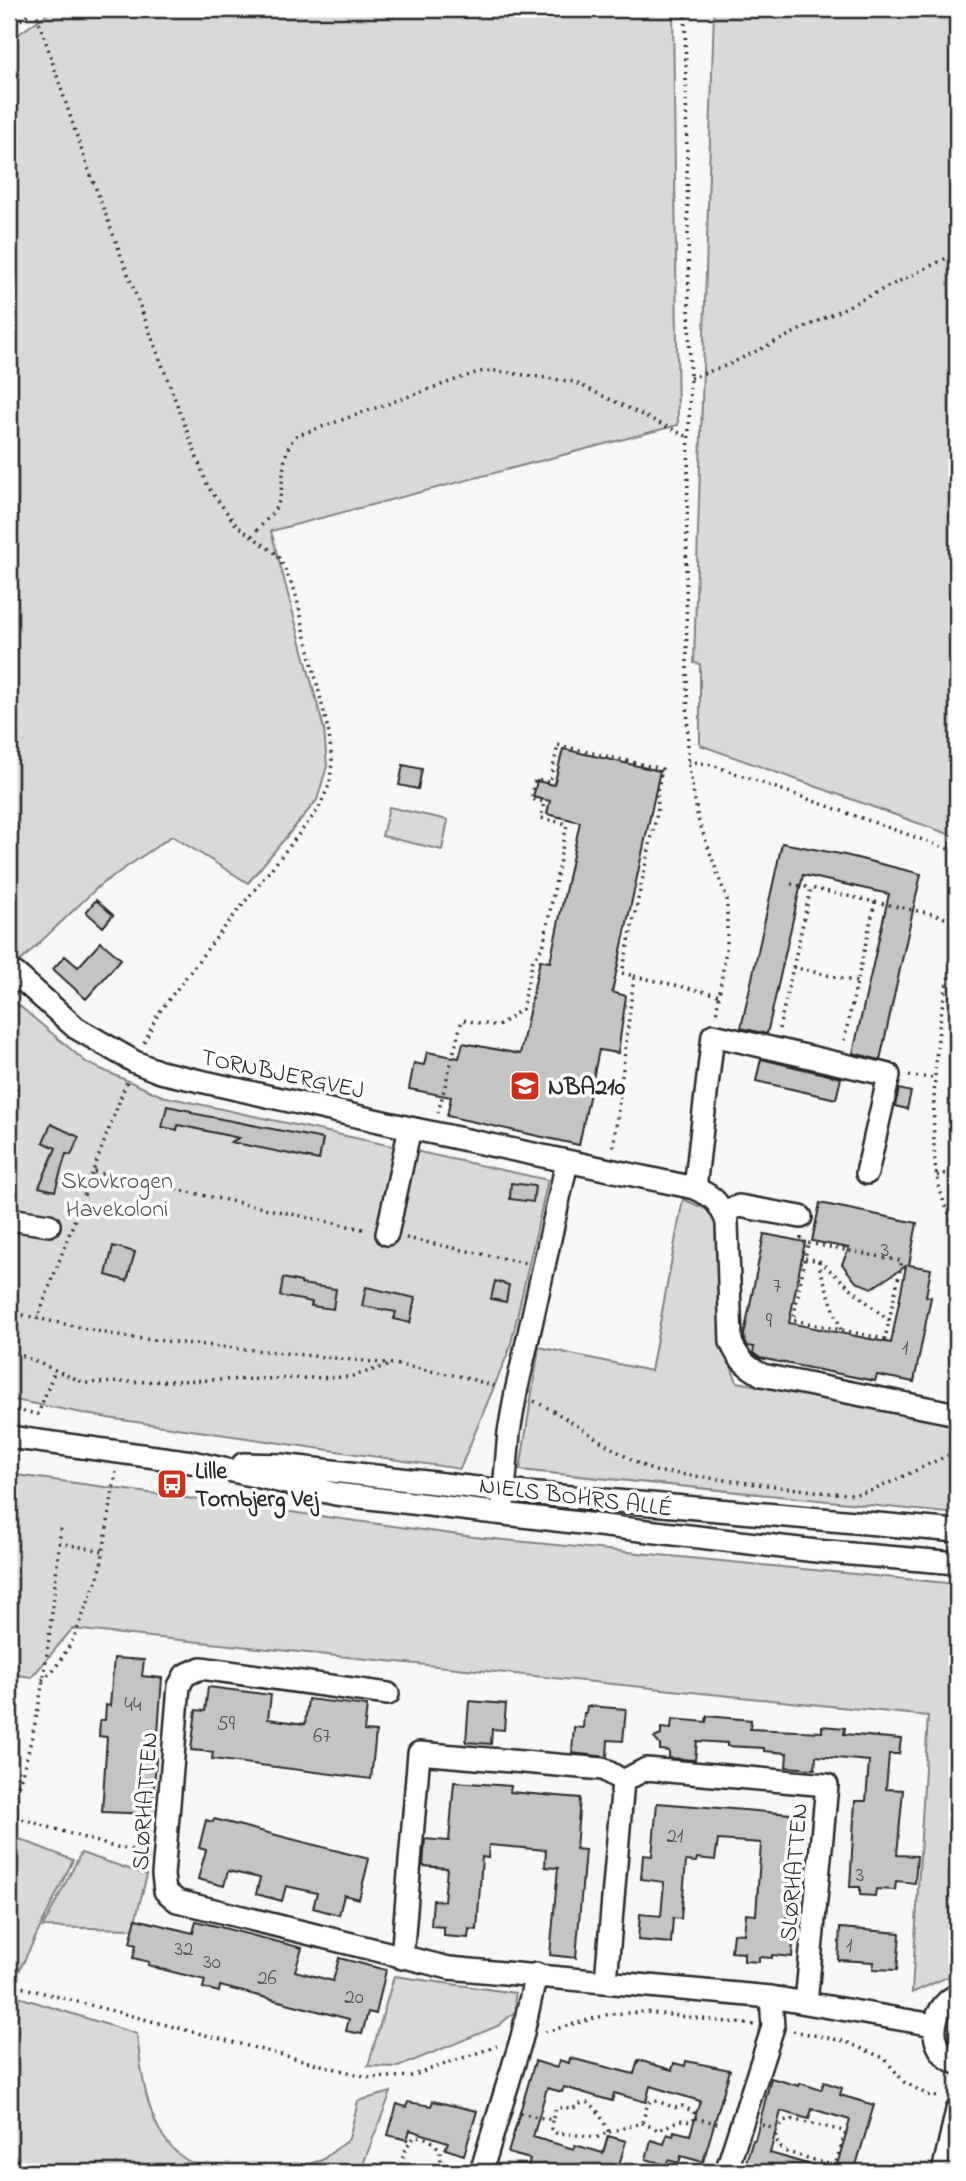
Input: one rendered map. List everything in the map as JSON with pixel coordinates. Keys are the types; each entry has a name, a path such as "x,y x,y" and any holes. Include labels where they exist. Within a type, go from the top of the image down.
{"street":[{"name":"TORNBJERGVEJ","path":"12,979 76,1028 135,1062 160,1072 695,1188 711,1196 723,1212"},
{"path":"695,1188 713,1035 889,1075 867,1174"},
{"path":"387,1234 410,1128"},
{"path":"504,1515 503,1491 516,1392 568,1162"},
{"path":"801,1217 739,1206 723,1212 727,1222 732,1342 738,1357 762,1375 957,1414"},
{"path":"9,1219 49,1225"},
{"name":"NIELS BOHRS ALLÉ","path":"9,1437 192,1462 336,1494 816,1550 957,1563"},
{"name":"NIELS BOHRS ALLÉ","path":"192,1462 281,1465 503,1491 957,1531"},
{"path":"816,1550 849,1540 957,1548"},
{"name":"SLØRHATTEN","path":"388,1694 201,1668 185,1675 179,1686 163,1875 165,1891 177,1901 449,1968 771,1997 934,2025"},
{"path":"402,1958 419,1754 603,1769 623,1781 606,1981"},
{"name":"SLØRHATTEN","path":"623,1781 646,1769 827,1785 806,2003"},
{"path":"472,2171 500,2108 522,2038 536,1974"},
{"path":"957,1995 948,1999 939,2010 934,2025 935,2039 942,2052 957,2063"},
{"path":"726,2172 773,2027 771,1997"},
{"path":"943,2172 952,2105"}],"path":[{"path":"9,28 35,9 81,149 208,487 236,526 278,555 295,591 330,734 332,760 330,783 318,810 158,1014 135,1062 37,1320"},
{"path":"685,9 690,378 686,575 688,761 698,818 727,900 727,943 713,1035"},
{"path":"690,378 728,365 957,253"},
{"path":"251,536 278,504 287,451 296,436 478,372 496,371 573,382 688,438"},
{"path":"432,1133 462,1020 498,1026 522,1009 533,959 543,947 566,824 541,818 544,802 531,799 535,780 550,782 558,745 662,769 657,793 658,808 622,973 719,995"},
{"path":"688,761 712,765 957,852"},
{"path":"791,884 937,915 957,923"},
{"path":"774,1048 811,888"},
{"path":"839,1063 875,902"},
{"path":"957,958 945,989 935,1079 933,1140 943,1200 957,1226"},
{"path":"793,967 857,982"},
{"path":"610,1171 634,976"},
{"path":"889,1075 935,1079"},
{"path":"9,1085 20,1091"},
{"path":"937,1176 957,1170"},
{"path":"93,1172 544,1268"},
{"path":"801,1217 801,1241 902,1261 885,1339 793,1320 808,1243"},
{"path":"805,1258 819,1261 889,1322"},
{"path":"819,1261 841,1330"},
{"path":"9,1312 124,1337 394,1364 464,1377 516,1392 549,1408 629,1460 653,1471 856,1494 874,1490 957,1451"},
{"path":"9,1350 85,1383 350,1377 394,1364"},
{"path":"9,1409 38,1414 55,1370"},
{"path":"42,1680 54,1670 72,1640 100,1572 117,1471"},
{"path":"61,1526 33,1740 9,1814 111,1846 166,1856"},
{"path":"59,1543 103,1551"},
{"path":"9,1775 22,1778"},
{"path":"9,1984 371,2078 411,2076 522,2038 610,2014 645,2012 773,2027 844,2041 884,2058 904,2082 952,2105"},
{"path":"642,2123 648,2103 653,2100 677,2108 681,2106 694,2112 695,2118"},
{"path":"609,2132 590,2104 556,2108 552,2120 551,2129 556,2133 598,2137 642,2123 659,2130 680,2120 692,2122 695,2118"},
{"path":"500,2108 552,2120"},
{"path":"695,2118 777,2130"},
{"path":"790,2119 844,2131 835,2166 786,2152 775,2138 777,2130 783,2121 790,2119"},
{"path":"402,2172 401,2165 408,2143 416,2136 426,2137 434,2142 442,2154 441,2164 436,2172"},
{"path":"441,2164 472,2171"}],"green space":[{"path":"54,9 673,9 678,425 271,531 324,729 327,766 317,800 248,883 172,836 100,885 9,972 9,41"},
{"path":"714,9 957,9 957,837 700,745 700,664 694,663"},
{"path":"389,807 448,820 442,850 382,836"},
{"name":"Skovkrogen Havekoloni","path":"9,997 87,1063 162,1096 548,1180 510,1348 460,1469 108,1418 9,1399"},
{"path":"683,1199 717,1214 726,1353 737,1382 957,1423 957,1514 520,1470 539,1347 651,1371"},
{"path":"9,1474 474,1537 957,1584 956,1973 912,1993 928,1716 72,1629 32,1677 9,1674"},
{"path":"17,1838 73,1860 19,1971 9,1968 9,1854"},
{"path":"81,1853 147,1875 133,1929 43,1927"},
{"path":"394,1976 515,1993 516,2011 498,2026 398,2067 368,2066"},
{"path":"9,1994 137,2034 150,2108 166,2141 194,2164 243,2172 56,2172 37,2164 33,2172 9,2172"},
{"path":"391,2092 360,2172 275,2172 322,2160 349,2139 358,2101"}],"building":[{"path":"563,749 660,771 612,992 626,996 618,1053 599,1050 579,1145 447,1116 451,1097 409,1089 414,1063 424,1065 427,1052 459,1058 463,1043 520,1054 540,960 550,962 580,822 547,814 550,801 533,797 537,781 554,785"},
{"path":"403,765 422,769 418,789 399,785"},
{"path":"782,843 921,874 880,1060 853,1053 889,894 803,875 767,1034 741,1028"},
{"path":"96,900 113,915 103,927 86,912"},
{"path":"101,942 121,959 86,999 53,969 65,956 78,967"},
{"path":"761,1059 841,1078 836,1099 756,1081"},
{"path":"899,1089 911,1092 907,1109 895,1106"},
{"path":"167,1106 323,1139 319,1160 231,1142 239,1138 178,1125 177,1130 162,1127"},
{"path":"51,1124 79,1137 71,1155 66,1154 55,1191 39,1187 56,1148 43,1142"},
{"path":"511,1183 535,1186 533,1202 510,1199"},
{"path":"820,1203 917,1223 909,1265 931,1269 926,1296 931,1297 914,1382 877,1375 875,1381 760,1358 753,1353 754,1347 745,1342 744,1335 764,1234 805,1242 789,1323 891,1343 906,1266 872,1288 856,1282 842,1264 849,1248 812,1241"},
{"path":"113,1246 135,1252 127,1281 106,1275"},
{"path":"283,1278 301,1284 336,1289 333,1309 311,1306 312,1302 280,1296"},
{"path":"495,1281 509,1285 506,1302 491,1299"},
{"path":"366,1287 415,1298 410,1323 394,1319 396,1312 362,1306"},
{"path":"114,1658 144,1660 142,1676 162,1678 152,1814 102,1812 107,1737 99,1736 100,1720 105,1720 106,1705 110,1706"},
{"path":"208,1687 271,1695 268,1719 305,1724 308,1699 367,1706 364,1731 376,1732 371,1779 212,1759 213,1752 191,1750 196,1710 205,1711"},
{"path":"469,1701 506,1704 504,1730 492,1729 491,1744 466,1742"},
{"path":"587,1706 626,1709 623,1741 608,1740 607,1757 572,1753 574,1727 583,1728"},
{"path":"707,1716 751,1720 750,1729 822,1732 822,1726 845,1728 844,1734 901,1739 899,1754 889,1754 886,1789 903,1790 897,1855 917,1856 915,1883 896,1881 895,1890 876,1889 875,1896 860,1895 860,1887 850,1887 855,1801 866,1801 869,1761 816,1756 815,1769 786,1767 787,1753 697,1741 695,1760 669,1758 669,1751 660,1750 660,1745 654,1738 661,1735 661,1728 671,1729 672,1719 706,1722"},
{"path":"454,1782 511,1786 510,1792 580,1798 576,1849 585,1850 576,1958 550,1955 558,1868 545,1867 546,1850 489,1845 488,1858 482,1857 477,1930 469,1929 468,1938 444,1936 444,1927 431,1926 433,1900 444,1901 447,1868 423,1866 425,1839 449,1841"},
{"path":"657,1803 792,1814 785,1941 793,1942 792,1957 772,1955 772,1958 759,1957 759,1962 744,1961 744,1953 731,1952 733,1933 744,1934 746,1914 756,1915 761,1843 718,1840 715,1860 697,1858 696,1862 686,1861 681,1919 673,1918 671,1943 638,1940 640,1914 661,1916 664,1882 641,1879 643,1855 652,1856"},
{"path":"214,1819 369,1859 359,1899 344,1895 339,1915 313,1908 317,1893 286,1886 282,1901 256,1894 260,1878 228,1871 224,1886 198,1879 206,1850 199,1848 206,1820 213,1822"},
{"path":"136,1919 193,1933 196,1921 302,1948 295,1971 333,1981 339,1958 386,1970 376,2014 368,2012 362,2034 346,2031 349,2019 220,1986 219,1992 203,1988 205,1980 161,1969 148,1965 149,1962 133,1958 136,1945 130,1943"},
{"path":"840,1928 900,1933 897,1970 873,1969 874,1962 838,1960"},
{"path":"570,2058 634,2074 638,2060 672,2070 674,2063 685,2066 686,2061 730,2070 703,2162 681,2156 679,2163 668,2160 666,2165 646,2159 651,2140 664,2144 667,2134 673,2136 674,2131 690,2135 700,2101 650,2086 646,2102 614,2093 612,2101 564,2087 562,2092 547,2088 533,2137 574,2149 575,2145 603,2153 608,2136 626,2141 617,2172 537,2172 537,2169 528,2166 530,2159 508,2153 535,2061 557,2068 559,2060 569,2063"},
{"path":"771,2078 821,2090 824,2082 842,2088 840,2095 874,2105 854,2172 835,2172 850,2120 812,2109 809,2119 781,2111 770,2153 821,2168 820,2172 743,2172 755,2140"},
{"path":"433,2101 477,2111 464,2155 445,2149 448,2142 410,2130 407,2140 388,2135 397,2104 406,2107 408,2102 431,2106"}],"place":[{"name":"NBA210","path":"525,1086"},
{"name":"Lille Tornbjerg Vej","path":"172,1484"}]}
